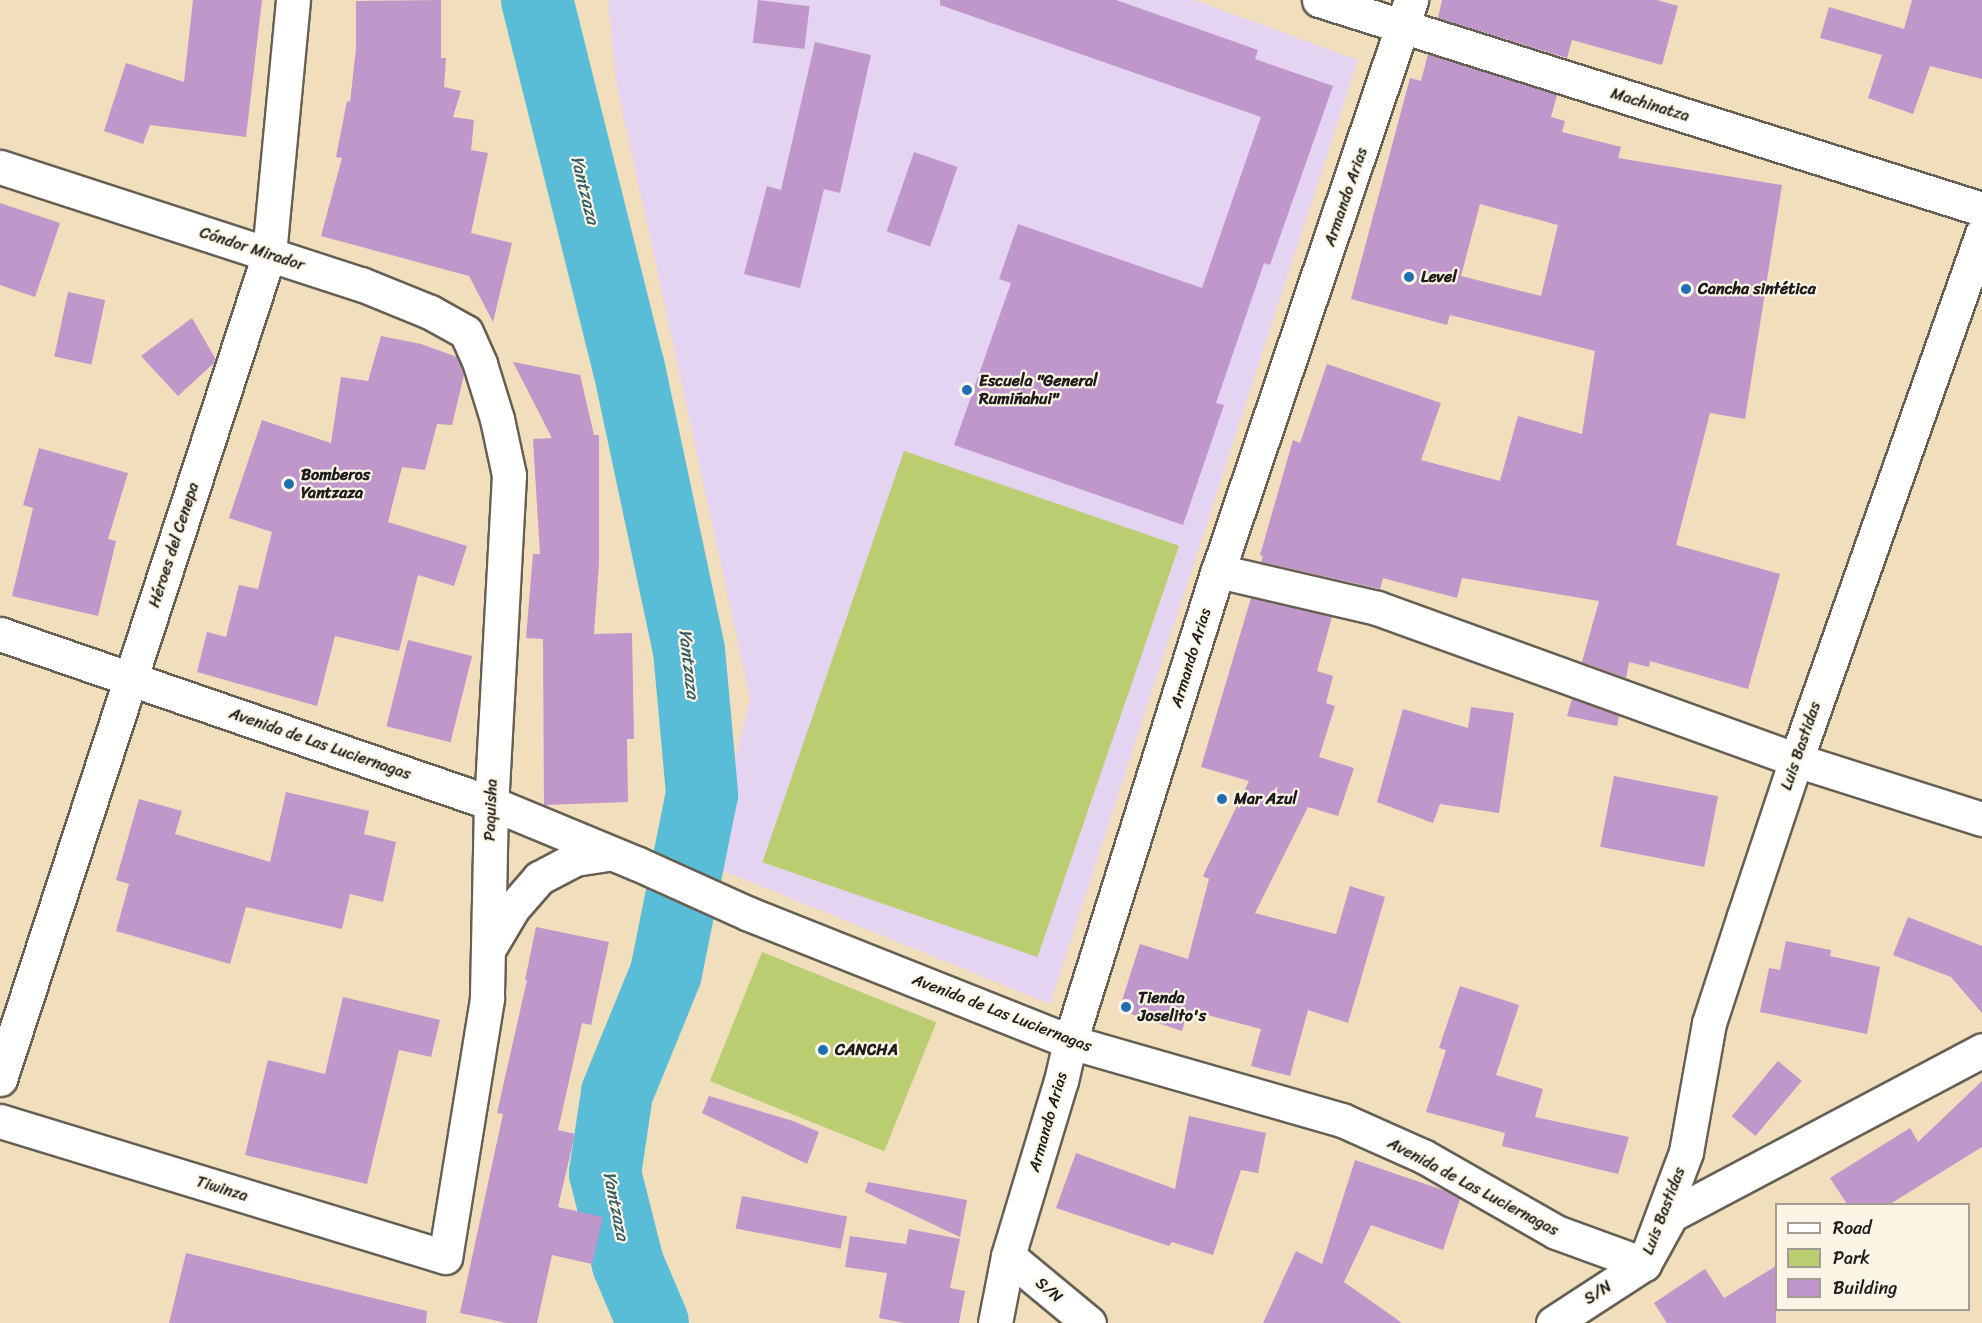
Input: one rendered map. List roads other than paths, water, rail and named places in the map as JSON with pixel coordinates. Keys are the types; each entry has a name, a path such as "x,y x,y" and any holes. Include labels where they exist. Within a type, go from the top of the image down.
{"street":[{"name":"Héroes del Cenepa","path":"0,1079 269,254 293,0"},
{"name":"Machinatza","path":"1319,0 1407,14 1982,209"},
{"name":"Armando Arias","path":"995,1323 1008,1256 1061,1081 1070,1042 1218,571 1407,14"},
{"name":"Cóndor Mirador","path":"0,167 361,284 430,312 466,332 480,364"},
{"name":"Luis Bastidas","path":"1644,1264 1686,1152 1709,1023 1796,760 1982,234"},
{"name":"Paquisha","path":"445,1257 487,999 491,803 508,475 497,419 480,364"},
{"path":"1218,571 1377,608 1796,760 1982,819"},
{"name":"Avenida de Las Luciernagas","path":"0,634 491,803 624,858 749,914 1070,1042 1342,1120 1423,1156 1556,1232 1644,1264"},
{"path":"488,950 513,908 539,878 575,859 624,858"},
{"path":"1644,1264 1671,1215 1982,1050"},
{"name":"Tiwinza","path":"0,1121 445,1257"},
{"name":"S/N","path":"1008,1256 1089,1323"},
{"name":"S/N","path":"1553,1323 1644,1264"}],"waterway":[{"name":"Yantzaza","path":"537,0 629,368 689,650 702,794 666,973 617,1093 605,1173 628,1264 653,1323"}],"place":[{"name":"Level","path":"1409,277"},
{"name":"Cancha sintética","path":"1686,289"},
{"name":"Escuela \"General Rumiñahui\"","path":"967,390"},
{"name":"Bomberos Yantzaza","path":"289,484"},
{"name":"Mar Azul","path":"1222,799"},
{"name":"Tienda Joselito's","path":"1126,1007"},
{"name":"CANCHA","path":"823,1050"}]}
